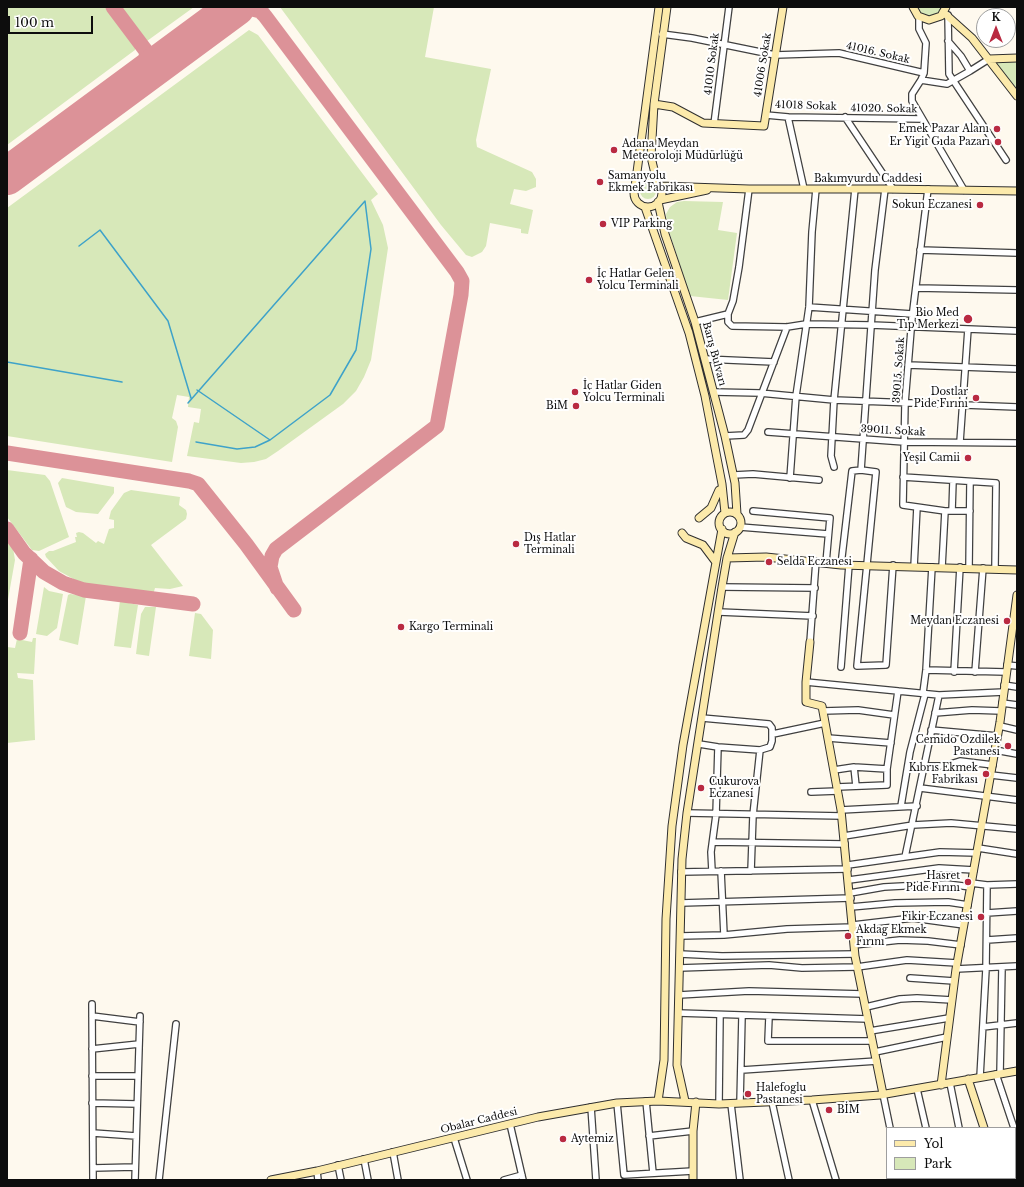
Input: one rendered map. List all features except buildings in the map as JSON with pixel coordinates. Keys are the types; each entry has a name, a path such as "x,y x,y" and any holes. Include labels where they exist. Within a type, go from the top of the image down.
{"main road":[{"name":"Barış Bulvarı","path":"659,7 634,198 638,203 645,207 689,333 705,396 725,513"},
{"name":"Barış Bulvarı","path":"667,7 662,34 654,104 651,157 661,190 659,201 665,234 695,322 725,436 734,475 737,497 737,514"},
{"name":"41006 Sokak","path":"714,124 764,126 774,55 783,7"},
{"path":"913,7 919,16 929,20 936,19 946,12 972,38 1017,96"},
{"path":"989,59 1017,58"},
{"path":"651,60 659,60"},
{"path":"654,104 673,107 703,123 714,124"},
{"path":"635,187 645,179 658,184"},
{"name":"Bakımyurdu Caddesi","path":"658,184 749,189 928,189 1017,191"},
{"name":"Bakımyurdu Caddesi","path":"659,201 719,187"},
{"path":"645,207 652,206 659,201"},
{"path":"699,518 709,510 719,490 722,489"},
{"path":"658,1101 664,1060 666,919 672,826 683,745 715,561 722,529 720,520 725,513 731,512 737,514 741,520 727,558 722,587 687,813 682,872 677,1065 685,1101"},
{"path":"722,529 728,533 738,530"},
{"path":"682,533 686,538 703,545 715,561"},
{"path":"727,558 766,557 845,565 893,565 1017,570"},
{"path":"941,1085 954,981 1000,726 1006,669 1017,595"},
{"path":"810,642 806,682 806,702 822,706 826,723 842,813 855,954 883,1094"},
{"name":"Obalar Caddesi","path":"275,1180 538,1117 617,1103 685,1101 730,1104 812,1100 883,1094 1017,1071"},
{"path":"968,1079 984,1127"},
{"path":"693,1180 693,1131 696,1102"}],"street":[{"name":"41010 Sokak","path":"714,124 729,7"},
{"path":"946,12 949,74 1006,160"},
{"path":"919,16 919,29 926,43 924,73 922,80 912,94 912,101 964,190"},
{"name":"41016. Sokak","path":"662,34 774,55 839,53 924,73"},
{"path":"948,41 961,56 970,71"},
{"path":"922,80 947,84 989,59"},
{"name":"41018 Sokak","path":"766,115 788,117 845,117"},
{"path":"788,117 804,189"},
{"path":"845,117 893,189"},
{"name":"41020. Sokak","path":"845,117 922,119"},
{"path":"749,189 733,301 728,314 728,322 732,326 787,327 806,324 872,325 911,328 1017,331"},
{"path":"790,478 796,396 809,307 812,232 816,189"},
{"path":"834,466 831,456 834,400 854,189"},
{"path":"862,470 862,439 874,312 875,270 885,189"},
{"name":"39015. Sokak","path":"917,507 903,505 905,403 912,314 928,189"},
{"path":"920,250 1017,253"},
{"path":"916,288 1017,290"},
{"path":"809,307 912,314"},
{"path":"695,322 728,314"},
{"path":"725,436 744,435 748,430 760,393 774,362 787,327"},
{"path":"960,442 968,329"},
{"path":"705,360 774,362"},
{"path":"908,365 1017,369"},
{"path":"714,392 760,393 834,400 1017,407"},
{"name":"39011. Sokak","path":"768,432 904,442 1017,443"},
{"path":"841,667 845,565 852,471 862,470 876,472 857,666 886,666 893,565"},
{"path":"734,475 753,474 819,480"},
{"path":"904,477 996,483 995,568"},
{"path":"952,511 953,481"},
{"path":"969,568 970,482"},
{"path":"914,566 917,507 945,511 970,511"},
{"path":"753,511 830,518 826,563"},
{"path":"942,567 945,511"},
{"path":"738,530 828,534"},
{"path":"810,642 816,561"},
{"path":"901,806 910,752 924,694 932,567"},
{"path":"954,672 960,567"},
{"path":"975,672 983,568"},
{"path":"722,587 815,588"},
{"path":"719,612 813,616"},
{"path":"926,670 975,672 1006,669 1017,666"},
{"path":"806,682 939,695 1017,687"},
{"path":"811,792 856,786 887,784 887,769 898,691"},
{"path":"905,857 917,806 939,695"},
{"path":"1002,703 1017,705"},
{"path":"823,711 858,710 894,715"},
{"path":"935,713 972,710 1001,711"},
{"path":"698,744 760,750 770,747 773,734 772,728 769,724 702,718"},
{"path":"773,734 826,723"},
{"path":"1000,726 1017,730"},
{"path":"931,730 998,736"},
{"path":"828,738 891,743"},
{"path":"712,871 716,815 718,747"},
{"path":"751,871 753,815 760,750"},
{"path":"995,750 1017,754"},
{"path":"924,766 944,766 960,761 993,765"},
{"path":"834,770 854,767 887,769"},
{"path":"854,767 856,786"},
{"path":"991,775 1017,778"},
{"path":"920,788 988,795 1017,800"},
{"path":"687,813 753,815 842,813 901,806 917,806"},
{"path":"713,842 845,840 913,825 951,822 1017,829"},
{"path":"682,872 848,867 940,852 977,851 1017,854"},
{"path":"849,880 939,868 974,870"},
{"path":"721,870 724,935"},
{"path":"681,903 850,895 884,887 947,884 1017,884"},
{"path":"980,1077 986,969 987,885"},
{"path":"851,908 916,902 948,902 968,905"},
{"path":"987,913 1017,911"},
{"path":"680,936 724,935 787,929 853,926 913,918 964,925"},
{"path":"986,940 1017,938"},
{"path":"854,945 900,940 928,941 961,945"},
{"path":"680,954 722,956 855,954"},
{"path":"679,968 769,965 802,968 857,967 907,960 986,969 1017,966"},
{"path":"1002,967 1002,1024 998,1074 1014,1127"},
{"path":"910,978 954,981"},
{"path":"679,995 749,991 863,994"},
{"path":"866,1007 900,999 917,998 952,1000"},
{"path":"92,1004 93,1180"},
{"path":"678,1012 769,1017 868,1019"},
{"path":"719,1104 720,1015"},
{"path":"92,1016 140,1022"},
{"path":"135,1180 140,1016"},
{"path":"740,1103 742,1070 742,1016"},
{"path":"769,1017 768,1041 872,1041"},
{"path":"870,1031 949,1018"},
{"path":"983,1027 1017,1023"},
{"path":"159,1180 176,1024"},
{"path":"875,1052 947,1037"},
{"path":"92,1049 139,1044"},
{"path":"742,1070 877,1062"},
{"path":"92,1076 138,1076"},
{"path":"950,1083 959,1127"},
{"path":"917,1088 926,1127"},
{"path":"883,1094 890,1127"},
{"path":"812,1100 836,1180"},
{"path":"646,1101 648,1136 654,1173"},
{"path":"772,1102 789,1180"},
{"path":"92,1103 137,1104"},
{"path":"617,1103 624,1178 654,1173 693,1171"},
{"path":"730,1104 740,1180"},
{"path":"591,1107 596,1180"},
{"path":"504,1180 522,1178 510,1124"},
{"path":"648,1136 693,1131"},
{"path":"92,1133 136,1136"},
{"path":"454,1138 467,1180"},
{"path":"393,1152 398,1180"},
{"path":"364,1159 368,1180"},
{"path":"338,1165 341,1180"},
{"path":"93,1168 135,1167"},
{"path":"317,1171 318,1180"}],"green space":[{"path":"7,7 110,7 135,42 135,50 7,145"},
{"path":"117,7 194,7 147,41 139,38"},
{"path":"280,7 434,7 425,57 491,69 476,140 477,147 532,172 536,179 536,187 526,191 514,189 510,204 533,210 528,234 521,233 521,229 490,223 486,246 482,252 472,257 466,255 441,225"},
{"path":"917,7 943,7 938,14 929,17 921,13"},
{"path":"249,30 258,35 378,194 371,200 383,225 388,248 371,360 356,391 343,404 278,451 266,459 254,462 241,463 187,456 194,422 199,423 201,409 188,407 189,397 177,395 172,418 176,421 178,427 172,462 7,436 7,208"},
{"path":"994,59 1017,61 1017,89 1009,80"},
{"path":"648,183 654,185 656,191 654,197 648,199 642,197 640,191 642,185"},
{"path":"677,202 723,202 718,230 737,233 728,300 690,296 667,225 666,214 670,207"},
{"path":"7,470 45,475 50,481 69,537 39,551 32,550 7,517"},
{"path":"62,478 114,487 114,493 98,514 76,512 66,507 58,483"},
{"path":"131,490 180,497 179,505 186,510 186,519 151,545 183,586 170,589 155,588 153,595 79,582 59,571 46,557 45,554 49,551 53,551 76,542 76,533 79,532 83,533 96,543 98,541 104,544 109,529 114,528 114,520 109,519 111,511 124,493"},
{"path":"7,542 10,542 13,548 15,560 7,605"},
{"path":"44,587 49,591 63,594 57,628 47,636 36,634"},
{"path":"68,595 86,596 78,645 59,640"},
{"path":"120,601 138,605 131,648 114,646"},
{"path":"145,607 156,607 149,656 136,654 141,614"},
{"path":"195,613 201,614 213,630 211,659 189,656"},
{"path":"33,638 36,638 34,674 17,673 18,678 33,680 35,740 7,743 7,647 15,648 17,639 32,642"}],"waterway":[{"path":"188,403 365,201 371,249 356,350 330,395 270,440"},
{"path":"79,246 100,230 168,321 191,398"},
{"path":"7,362 122,382"},
{"path":"196,442 237,449 255,447 270,440 197,390"}],"taxiway":[{"path":"113,7 146,51 147,62 143,76"},
{"path":"234,7 228,13 243,7"},
{"path":"245,7 260,11 265,16 258,7"},
{"path":"265,16 457,272 462,281 461,295 437,426 276,549 272,556 270,567 277,588"},
{"path":"7,453 189,481 198,484 246,544 294,610"},
{"path":"7,529 24,553 44,572 63,583 84,590 193,604"},
{"path":"20,633 31,559"}],"runway":[{"path":"7,176 236,7"}],"place":[{"name":"Emek Pazar Alanı","path":"997,129"},
{"name":"Er Yigit Gıda Pazarı","path":"998,142"},
{"name":"Adana Meydan Meteoroloji Müdürlüğü","path":"614,150"},
{"name":"Samanyolu Ekmek Fabrikası","path":"600,182"},
{"name":"Sokun Eczanesi","path":"980,205"},
{"name":"VIP Parking","path":"603,224"},
{"name":"İç Hatlar Gelen Yolcu Terminali","path":"589,280"},
{"name":"Bio Med Tıp Merkezi","path":"968,319"},
{"name":"İç Hatlar Giden Yolcu Terminali","path":"575,392"},
{"name":"Dostlar Pide Fırını","path":"976,398"},
{"name":"BiM","path":"576,406"},
{"name":"Yeşil Camii","path":"968,458"},
{"name":"Dış Hatlar Terminali","path":"516,544"},
{"name":"Selda Eczanesi","path":"769,562"},
{"name":"Meydan Eczanesi","path":"1007,621"},
{"name":"Kargo Terminali","path":"401,627"},
{"name":"Cemido Ozdilek Pastanesi","path":"1008,746"},
{"name":"Kıbrıs Ekmek Fabrikası","path":"986,774"},
{"name":"Cukurova Eczanesi","path":"701,788"},
{"name":"Hasret Pide Fırını","path":"968,882"},
{"name":"Fikir Eczanesi","path":"981,917"},
{"name":"Akdag Ekmek Fırını","path":"848,936"},
{"name":"Halefoglu Pastanesi","path":"748,1094"},
{"name":"BİM","path":"829,1110"},
{"name":"Aytemiz","path":"563,1139"}]}
